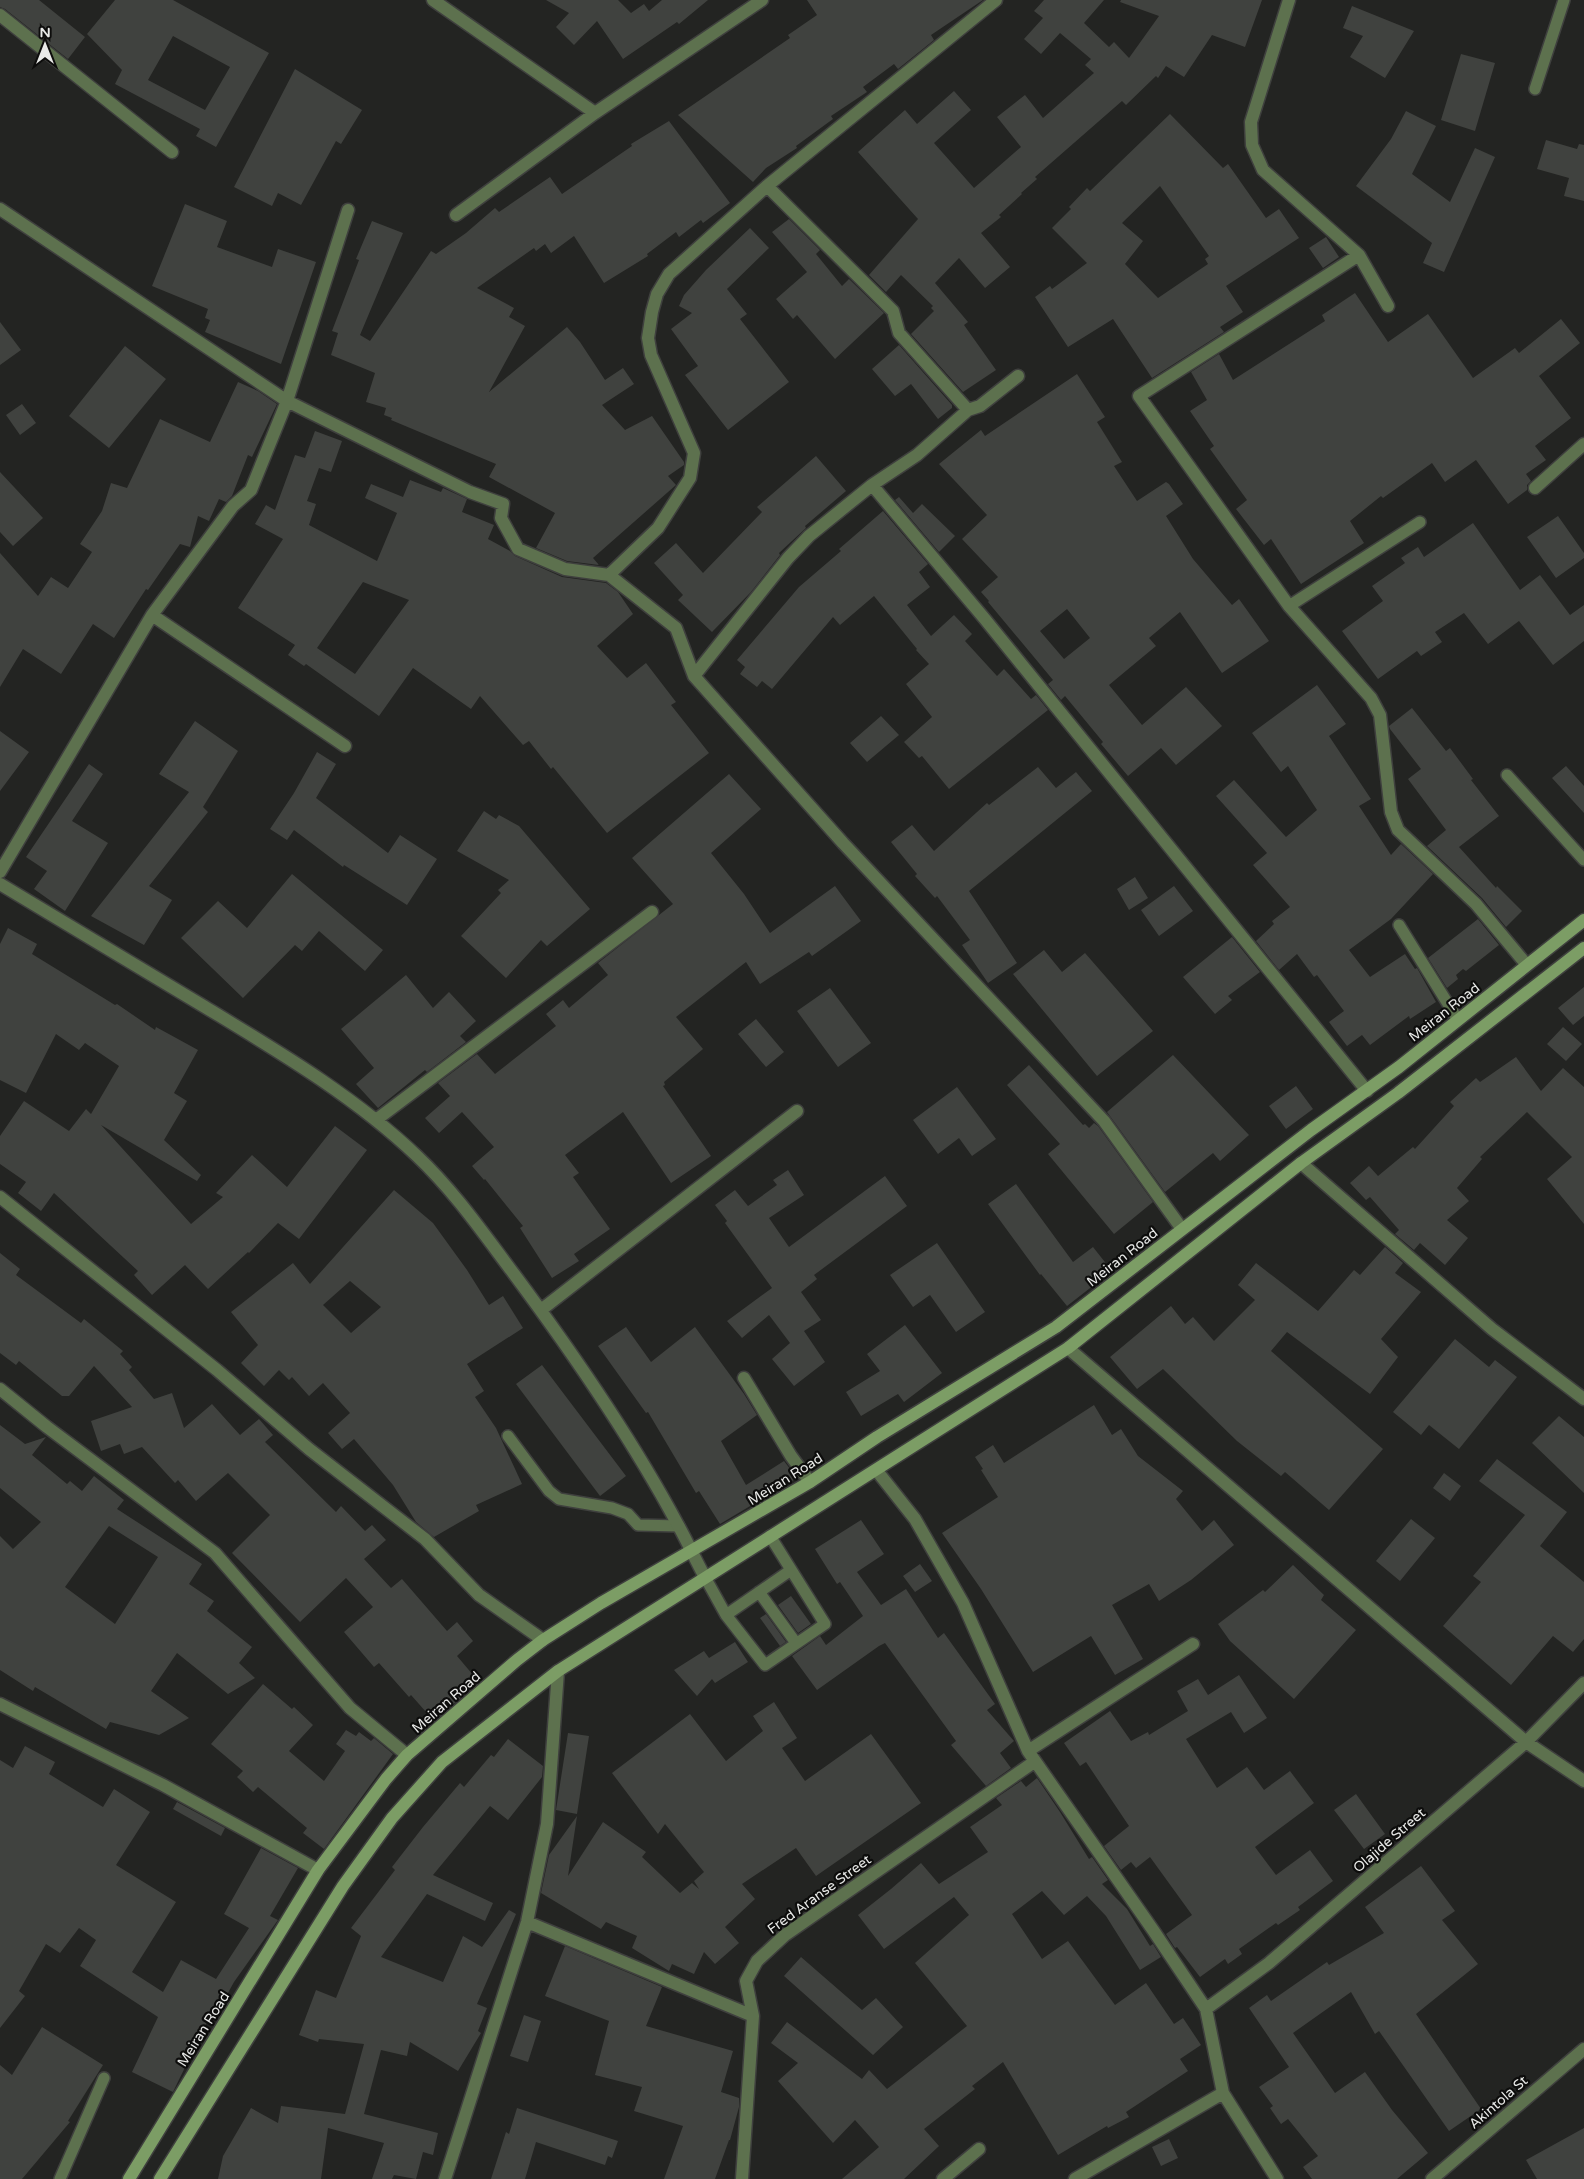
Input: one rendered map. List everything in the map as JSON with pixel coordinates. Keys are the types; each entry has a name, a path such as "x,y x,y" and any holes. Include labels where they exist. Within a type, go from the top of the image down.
{"main road":[{"name":"Meiran Road","path":"128,2179 318,1870 386,1779 407,1755 517,1660 543,1640 601,1603 691,1553 810,1482 877,1437 1056,1328 1311,1130 1366,1091 1458,1020 1526,964 1584,920"},
{"path":"160,2179 343,1886 392,1818 442,1762 558,1671 706,1579 770,1536 877,1471 1068,1348 1301,1163 1398,1093 1584,948"}],"street":[{"path":"433,0 595,113"},
{"path":"456,215 595,113 762,0"},
{"path":"609,575 658,528 690,478 694,453 651,355 648,338 656,294 669,274 767,186 996,0"},
{"path":"1289,0 1250,122 1252,145 1263,170 1359,255 1388,306"},
{"path":"0,15 172,152"},
{"path":"767,186 893,311 899,333 968,410"},
{"path":"0,209 287,401 470,492 503,504 501,518 518,550 565,569 609,575 676,628 694,676 843,842 1104,1121 1182,1230"},
{"path":"0,872 152,616 233,506 250,490 287,401 348,210"},
{"path":"1359,255 1139,396 1289,606 1371,698 1380,715 1391,812 1398,830 1476,904 1526,964"},
{"path":"694,676 788,558 808,536 872,485 917,455 968,410 980,406 1018,376"},
{"path":"1535,488 1584,444"},
{"path":"872,485 984,618 1366,1091"},
{"path":"152,616 345,746"},
{"path":"0,884 270,1047 337,1091 376,1120 444,1183 541,1310 609,1409 679,1526 691,1553 706,1579"},
{"path":"376,1120 652,912"},
{"path":"541,1310 797,1110"},
{"path":"1301,1163 1492,1329 1584,1399"},
{"path":"0,1197 425,1540 479,1595 543,1640"},
{"path":"1068,1348 1526,1742 1584,1781"},
{"path":"744,1378 791,1456 810,1482"},
{"path":"0,1389 214,1553 350,1708 407,1755"},
{"path":"877,1471 915,1519 963,1603 1031,1757 1153,1930 1206,2009 1223,2093 1277,2179"},
{"name":"Fred Aranse Street","path":"742,2179 753,2016 746,1981 757,1961 785,1935 1031,1757 1193,1644"},
{"path":"445,2179 528,1922 547,1824 558,1671"},
{"name":"Olajide Street","path":"1206,2009 1269,1963 1526,1742 1584,1683"},
{"path":"0,1704 164,1785 318,1870"},
{"path":"528,1922 753,2016"},
{"name":"Akintola St","path":"1432,2179 1584,2049"},
{"path":"1075,2179 1223,2093"},
{"path":"944,2179 979,2149"}],"lane":[{"path":"1535,89 1564,0"},
{"path":"1289,606 1420,522"},
{"path":"1507,775 1584,860"},
{"path":"1399,925 1458,1020"},
{"path":"508,1436 549,1491 559,1499 612,1508 628,1514 638,1525 679,1526"},
{"path":"706,1579 726,1615 765,1665 825,1624 770,1536"},
{"path":"726,1615 791,1570"},
{"path":"759,1592 796,1644"},
{"path":"60,2179 104,2078"}],"building":[{"path":"0,0 39,0 85,37 68,59 0,7"},
{"path":"115,0 173,0 269,53 216,147 196,136 200,129 115,84 122,70 87,34","holes":["173,36 230,67 205,110 148,80"]},
{"path":"546,0 618,0 631,13 644,4 649,11 662,0 708,0 679,24 677,22 623,59 597,21 574,45 556,27 569,13"},
{"path":"807,0 983,0 931,35 934,40 898,69 894,64 863,87 867,92 831,116 833,119 796,146 797,148 766,168 753,182 678,115 790,38 788,35 817,15"},
{"path":"1044,0 1104,0 1084,23 1109,47 1114,42 1129,58 1159,16 1120,2 1121,0 1262,0 1245,47 1212,35 1184,77 1166,66 1158,78 1156,76 1126,105 1122,101 1035,177 1037,179 999,215 1001,217 981,233 1010,267 985,288 959,258 935,283 968,322 964,325 996,370 963,392 911,334 934,311 931,308 933,306 901,275 886,292 869,275 918,219 858,152 905,110 917,124 954,91 971,110 934,143 974,188 1021,147 997,117 1025,95 1043,118 1094,73 1085,65 1091,59 1060,33 1041,54 1024,39 1043,18 1034,11"},
{"path":"1352,6 1414,31 1385,78 1350,57 1363,36 1343,28"},
{"path":"1461,54 1495,63 1475,131 1441,120"},
{"path":"295,69 362,110 341,144 336,141 301,205 278,193 272,206 234,187"},
{"path":"1406,111 1436,126 1412,174 1450,202 1475,148 1495,157 1444,272 1423,263 1432,243 1356,186 1391,139"},
{"path":"1170,114 1223,168 1228,164 1266,218 1279,209 1299,238 1226,286 1243,312 1220,327 1224,332 1152,378 1113,319 1068,347 1035,297 1050,286 1052,289 1087,263 1052,228 1071,209 1069,207 1087,188 1090,191","holes":["1160,186 1209,256 1205,259 1208,264 1158,298 1125,264 1143,241 1122,223"]},
{"path":"669,121 730,203 703,223 701,220 679,237 676,232 647,254 648,256 604,283 574,236 551,253 545,244 536,251 534,248 477,288 514,308 509,317 525,326 489,392 567,327 580,342 605,380 623,368 634,384 602,405 625,430 652,416 684,462 684,465 668,476 676,485 593,558 599,565 567,561 536,548 555,513 489,477 496,464 391,420 392,418 384,415 386,408 366,402 375,373 331,355 338,333 332,331 359,260 356,259 372,221 403,233 360,335 370,341 431,251 436,254 466,233 495,208 499,212 550,177 562,194 632,146 631,144"},
{"path":"1546,140 1577,149 1579,144 1584,145 1584,201 1564,196 1569,178 1537,169"},
{"path":"185,204 227,221 217,247 272,267 278,249 316,262 281,364 205,332 210,320 205,318 208,309 152,286"},
{"path":"789,219 820,250 816,254 842,286 849,279 884,313 835,359 797,315 793,319 776,299 807,272 772,232"},
{"path":"750,228 769,248 727,289 747,314 740,319 789,382 728,430 685,375 698,366 671,329 692,313 679,306 684,295 706,270"},
{"path":"1326,237 1339,257 1323,268 1309,248"},
{"path":"1355,293 1388,342 1428,314 1473,378 1515,348 1519,353 1561,319 1580,343 1539,376 1571,418 1535,446 1546,460 1526,474 1531,481 1527,485 1527,490 1508,504 1476,460 1445,482 1432,463 1383,498 1381,496 1350,521 1364,543 1301,584 1271,539 1264,545 1236,509 1247,500 1210,449 1214,446 1190,411 1207,400 1191,372 1219,354 1233,380 1325,321 1322,315"},
{"path":"0,322 21,350 0,365"},
{"path":"899,345 952,405 952,408 938,419 911,384 895,396 872,369"},
{"path":"125,346 166,379 109,448 69,416"},
{"path":"1077,374 1105,417 1097,422 1122,462 1114,466 1137,501 1166,482 1169,484 1183,504 1166,516 1193,559 1232,605 1239,599 1269,641 1222,673 1180,612 1149,638 1156,646 1109,685 1142,725 1186,687 1222,726 1176,765 1161,748 1128,776 1065,696 1061,700 1048,684 1053,680 981,592 998,577 962,539 987,515 939,464 981,430 985,436","holes":["1067,609 1090,638 1064,659 1040,631"]},
{"path":"238,382 258,391 277,404 252,457 248,455 232,496 226,502 219,499 209,521 198,516 190,547 180,544 148,590 146,589 114,638 93,624 61,674 23,649 0,687 0,553 38,596 51,577 68,588 92,552 80,544 102,511 111,483 127,488 160,419 210,442"},
{"path":"22,404 36,423 20,435 6,415"},
{"path":"315,431 342,441 331,472 319,468 307,501 316,504 309,525 377,561 397,513 365,498 371,484 403,497 410,480 441,492 443,488 467,499 462,512 494,525 488,539 510,551 515,556 562,577 606,583 618,592 633,614 597,646 627,678 646,663 676,702 671,705 709,753 607,833 529,741 523,745 480,696 471,709 413,668 379,716 306,664 304,666 288,655 295,645 238,608 283,539 255,524 266,505 275,510 295,455 305,458","holes":["363,582 409,600 355,674 317,648"]},
{"path":"816,456 846,491 805,526 806,528 779,553 780,555 751,592 712,632 678,600 683,595 654,563 676,543 703,573 762,512 757,507"},
{"path":"0,472 43,518 13,546 0,532"},
{"path":"899,497 913,513 922,504 955,536 939,552 895,500"},
{"path":"883,511 928,564 919,572 930,587 907,605 931,636 954,615 972,634 965,641 997,676 1004,669 1031,699 1036,695 1048,710 949,789 922,756 919,758 904,742 932,717 906,684 929,664 874,596 840,625 833,617 772,689 762,681 757,687 740,674 745,667 737,660 799,587"},
{"path":"1558,516 1584,553 1584,558 1556,578 1527,537"},
{"path":"1473,523 1520,590 1540,575 1570,615 1584,605 1584,641 1553,665 1519,621 1488,644 1464,613 1435,632 1442,642 1421,656 1417,651 1378,679 1342,631 1383,601 1372,586 1405,563 1401,558 1418,547 1424,557"},
{"path":"1317,685 1346,724 1329,736 1371,799 1359,806 1391,855 1401,844 1433,874 1391,919 1349,950 1370,977 1405,954 1415,969 1417,968 1436,1002 1410,1019 1409,1016 1370,1045 1362,1035 1347,1046 1329,1022 1344,1011 1317,975 1314,977 1297,954 1279,970 1256,941 1274,924 1272,921 1290,907 1253,865 1267,853 1216,796 1234,780 1286,837 1317,810 1288,766 1281,772 1252,733"},
{"path":"1412,708 1446,751 1450,748 1473,779 1471,780 1499,816 1459,847 1496,888 1497,886 1522,911 1506,927 1482,898 1427,846 1446,830 1408,779 1421,769 1389,726"},
{"path":"881,716 899,735 867,762 850,743"},
{"path":"195,721 238,751 203,807 208,812 149,886 172,900 144,945 91,916 189,792 159,774"},
{"path":"0,731 29,752 0,791"},
{"path":"317,752 336,764 316,798 388,853 400,835 437,859 407,905 344,865 343,867 294,830 287,840 270,829 294,793"},
{"path":"89,764 103,774 72,821 108,843 65,911 34,889 47,871 26,857"},
{"path":"1566,766 1584,786 1584,813 1552,778"},
{"path":"1038,767 1056,788 1076,772 1092,791 969,891 1017,963 988,983 962,945 970,940 937,896 935,898 915,876 917,874 891,842 912,825 934,851 987,803 989,805"},
{"path":"729,774 761,809 711,853 744,894 770,933 835,886 861,921 812,956 809,952 760,984 746,962 676,1017 703,1049 664,1082 665,1085 663,1086 711,1156 671,1183 623,1112 565,1155 579,1173 573,1177 610,1229 574,1254 579,1261 552,1278 520,1228 523,1226 472,1166 494,1147 462,1112 439,1133 425,1118 450,1096 438,1083 477,1054 495,1074 556,1026 546,1014 563,1000 569,1008 608,975 598,963 673,904 632,858"},
{"path":"484,811 496,819 499,815 519,826 590,909 547,946 541,940 506,978 461,936 501,893 498,890 509,880 457,851"},
{"path":"292,874 383,950 365,971 319,931 302,951 295,945 243,998 181,938 218,901 247,928"},
{"path":"1135,877 1148,898 1129,910 1117,889"},
{"path":"1174,886 1193,911 1159,936 1141,910"},
{"path":"1478,919 1499,945 1466,971 1463,969 1456,975 1458,979 1447,988 1428,958"},
{"path":"8,928 37,944 32,954 115,1005 117,1004 155,1030 156,1027 198,1050 174,1093 187,1101 164,1140 201,1175 197,1181 101,1125 191,1224 223,1197 216,1193 252,1155 287,1187 335,1126 367,1150 299,1239 278,1223 249,1253 208,1289 185,1265 152,1295 134,1275 138,1271 54,1193 41,1211 18,1193 26,1182 0,1164 0,1136 24,1101 69,1131 86,1109 91,1114 119,1066 85,1043 79,1050 56,1034 26,1093 0,1080 0,944"},
{"path":"1232,937 1260,972 1228,996 1232,1000 1215,1014 1183,977"},
{"path":"1044,950 1062,972 1085,953 1153,1031 1097,1076 1013,974"},
{"path":"406,975 433,1008 449,992 476,1021 460,1036 466,1042 427,1072 425,1070 378,1108 356,1084 374,1068 341,1029"},
{"path":"1584,987 1584,1016 1573,1025 1558,1008"},
{"path":"830,988 871,1043 838,1067 797,1011"},
{"path":"756,1019 784,1052 766,1067 738,1034"},
{"path":"1563,1027 1582,1044 1566,1061 1547,1044"},
{"path":"1173,1055 1249,1135 1220,1161 1213,1153 1165,1192 1107,1112"},
{"path":"1516,1057 1541,1091 1563,1068 1584,1087 1584,1224 1547,1179 1572,1157 1527,1112 1480,1157 1482,1159 1457,1188 1469,1201 1447,1220 1468,1238 1445,1265 1420,1243 1414,1250 1395,1234 1399,1230 1370,1197 1366,1200 1350,1183 1369,1166 1378,1176 1413,1147 1415,1149 1454,1106 1450,1102 1476,1078 1480,1082"},
{"path":"1029,1065 1083,1125 1085,1124 1089,1128 1094,1123 1098,1126 1153,1202 1114,1234 1048,1154 1060,1144 1007,1085"},
{"path":"1296,1086 1313,1109 1286,1129 1269,1106"},
{"path":"957,1087 996,1139 972,1156 959,1138 938,1154 913,1120"},
{"path":"788,1170 804,1195 769,1218 789,1247 885,1176 907,1206 814,1275 817,1279 801,1292 821,1320 804,1331 825,1362 794,1386 772,1359 790,1343 769,1315 742,1338 727,1321 772,1288 725,1223 727,1221 715,1205 735,1190 748,1206 777,1185 773,1180"},
{"path":"1016,1184 1073,1262 1093,1247 1112,1271 1067,1306 1040,1275 988,1204"},
{"path":"394,1190 433,1223 467,1270 489,1305 503,1296 523,1328 467,1364 484,1391 475,1397 496,1428 522,1484 476,1505 479,1511 434,1537 416,1522 393,1485 354,1439 342,1449 328,1433 350,1413 323,1383 309,1396 292,1377 289,1380 279,1370 264,1386 241,1363 258,1345 231,1312 293,1263 310,1284","holes":["350,1281 381,1307 351,1333 323,1305"]},
{"path":"937,1243 985,1312 956,1332 930,1295 913,1307 890,1275"},
{"path":"1385,1247 1403,1263 1395,1273 1421,1292 1381,1339 1398,1357 1370,1394 1287,1332 1271,1351 1383,1449 1329,1510 1285,1472 1281,1476 1237,1441 1163,1369 1137,1389 1110,1357 1171,1306 1185,1324 1193,1317 1214,1341 1255,1300 1238,1285 1256,1263 1318,1311 1354,1270 1360,1275"},
{"path":"0,1253 20,1269 16,1275 81,1323 84,1319 123,1351 120,1354 132,1367 129,1370 154,1399 172,1393 184,1428 212,1404 240,1435 259,1419 273,1435 265,1442 336,1512 341,1506 365,1531 372,1525 386,1540 364,1559 391,1588 402,1579 447,1631 457,1622 473,1641 457,1656 479,1682 434,1721 411,1695 409,1697 379,1663 374,1667 344,1632 373,1607 346,1578 300,1622 232,1553 270,1515 228,1473 196,1501 178,1480 175,1483 142,1447 124,1454 120,1444 101,1451 91,1421 132,1407 94,1366 69,1396 62,1396 19,1361 16,1365 0,1353"},
{"path":"905,1325 942,1373 904,1402 898,1394 861,1416 846,1392 880,1371 867,1354"},
{"path":"626,1327 651,1362 695,1327 757,1415 721,1441 746,1485 784,1461 797,1478 720,1524 699,1491 696,1493 648,1412 646,1413 598,1346"},
{"path":"1455,1339 1489,1367 1495,1360 1517,1377 1459,1449 1429,1425 1421,1435 1393,1412"},
{"path":"542,1365 626,1476 600,1496 516,1384"},
{"path":"1094,1405 1112,1435 1121,1429 1138,1456 1183,1491 1176,1499 1202,1531 1214,1520 1234,1545 1191,1580 1159,1601 1149,1584 1112,1605 1143,1659 1115,1675 1091,1636 1033,1672 981,1589 942,1533 998,1497 975,1457 993,1445 1004,1463"},
{"path":"1559,1416 1584,1437 1584,1493 1532,1443"},
{"path":"0,1425 25,1444 46,1437 32,1455 67,1484 70,1481 82,1491 94,1476 124,1500 117,1509 202,1564 189,1584 214,1601 207,1611 252,1647 239,1663 255,1678 228,1694 177,1653 151,1691 189,1718 159,1735 110,1722 106,1729 35,1687 33,1691 0,1670 0,1536 13,1549 41,1522 0,1488","holes":["109,1526 158,1557 115,1624 65,1587"]},
{"path":"1497,1459 1567,1512 1540,1546 1584,1582 1584,1639 1573,1652 1553,1636 1511,1685 1443,1626 1481,1582 1473,1576 1525,1515 1479,1481"},
{"path":"1444,1473 1461,1486 1450,1501 1433,1488"},
{"path":"1411,1519 1435,1538 1400,1581 1376,1561"},
{"path":"861,1520 884,1554 857,1572 881,1605 906,1589 938,1638 944,1633 995,1704 987,1710 1014,1741 1000,1753 1011,1768 986,1786 951,1745 956,1741 885,1643 817,1690 792,1656 820,1636 826,1645 863,1616 840,1582 837,1584 815,1549"},
{"path":"920,1564 932,1581 915,1592 903,1576"},
{"path":"1293,1565 1324,1595 1321,1600 1356,1630 1294,1699 1230,1641 1218,1624 1263,1590 1265,1592"},
{"path":"791,1596 811,1624 798,1633 778,1605"},
{"path":"766,1614 786,1642 780,1646 760,1618"},
{"path":"735,1642 748,1662 715,1683 712,1679 697,1696 674,1670 704,1651 709,1658"},
{"path":"1239,1675 1267,1718 1244,1733 1231,1712 1186,1739 1217,1788 1247,1767 1264,1790 1290,1771 1314,1803 1255,1847 1276,1875 1310,1850 1333,1881 1298,1907 1300,1910 1278,1925 1276,1923 1239,1949 1242,1954 1228,1964 1225,1959 1200,1977 1177,1947 1175,1948 1166,1934 1192,1915 1150,1857 1136,1868 1131,1862 1121,1870 1104,1846 1129,1826 1086,1762 1080,1766 1064,1743 1110,1711 1131,1741 1148,1732 1149,1735 1188,1711 1177,1691 1198,1679 1208,1695"},
{"path":"263,1684 292,1709 294,1707 313,1725 289,1751 324,1781 345,1751 336,1744 346,1730 356,1736 359,1732 371,1741 374,1738 393,1754 324,1849 303,1833 307,1828 258,1787 253,1792 237,1777 243,1771 211,1744"},
{"path":"774,1702 797,1738 782,1748 805,1781 871,1734 921,1803 816,1876 796,1848 742,1884 755,1899 725,1927 739,1943 715,1964 704,1952 694,1974 672,1964 669,1971 632,1948 637,1936 606,1922 601,1929 541,1893 549,1855 577,1816 568,1876 603,1822 646,1852 642,1857 680,1893 692,1883 699,1889 694,1881 704,1872 665,1824 658,1834 612,1773 690,1714 726,1761 763,1731 753,1716"},
{"path":"568,1733 589,1736 577,1814 556,1810"},
{"path":"508,1739 543,1766 542,1777 508,1820 490,1806 433,1875 493,1903 485,1921 427,1894 381,1957 443,1982 463,1936 482,1947 509,1910 516,1914 477,2004 487,2008 478,2031 481,2033 458,2071 410,2042 407,2056 381,2050 364,2114 438,2133 433,2155 423,2152 416,2179 394,2175 392,2179 372,2179 384,2143 328,2128 321,2179 218,2179 223,2156 251,2108 278,2123 281,2106 345,2114 364,2044 319,2039 318,2042 299,2035 316,1990 336,1998 361,1936 351,1928 395,1870 392,1867 423,1827 460,1783 464,1787 491,1755 494,1757"},
{"path":"25,1746 55,1762 49,1774 103,1807 114,1789 150,1812 116,1865 176,1902 132,1972 163,1992 181,1960 216,1979 249,1928 224,1914 261,1848 298,1868 270,1916 278,1920 234,1982 214,2018 210,2016 173,2092 132,2072 158,2017 80,1966 96,1940 79,1928 60,1953 46,1944 19,1991 25,1996 0,2028 0,1760 13,1768"},
{"path":"1037,1778 1089,1859 1092,1857 1108,1880 1102,1884 1127,1909 1150,1946 1153,1944 1161,1957 1140,1970 1106,1916 1087,1896 1064,1915 1042,1891 1012,1914 1042,1959 1068,1941 1115,2005 1146,1983 1174,2024 1183,2018 1201,2045 1180,2059 1188,2071 1126,2112 1129,2117 1108,2128 1107,2126 1058,2155 1003,2062 972,2086 975,2089 924,2129 939,2146 904,2179 842,2179 879,2147 855,2120 833,2143 778,2081 798,2063 771,2043 787,2022 862,2079 869,2070 887,2089 967,2026 915,1963 969,1915 954,1897 884,1949 858,1915 921,1863 939,1884 988,1852 970,1827 1002,1805 996,1798 1021,1781 1026,1787"},
{"path":"1356,1794 1385,1834 1364,1849 1334,1810"},
{"path":"177,1802 225,1828 221,1836 173,1809"},
{"path":"1421,1866 1455,1911 1442,1920 1478,1964 1416,2014 1481,2109 1449,2131 1379,2031 1375,2034 1351,1992 1293,2033 1335,2093 1365,2072 1392,2110 1428,2153 1397,2179 1312,2179 1303,2167 1318,2156 1288,2119 1281,2124 1270,2108 1273,2106 1259,2087 1289,2067 1249,2008 1267,1995 1271,2001 1327,1962 1329,1965 1384,1933 1365,1907"},
{"path":"565,1946 662,1987 646,2026 733,2051 721,2092 739,2098 739,2107 730,2140 715,2179 664,2179 683,2126 634,2111 642,2087 595,2075 609,2021 545,1996"},
{"path":"801,1957 862,2010 876,1998 903,2027 873,2055 784,1976"},
{"path":"524,2015 541,2021 528,2062 510,2056"},
{"path":"42,2027 103,2065 68,2121 70,2122 22,2179 0,2179 0,2065 12,2075"},
{"path":"517,2108 618,2141 612,2158 608,2156 605,2165 536,2142 525,2179 491,2179 506,2132 509,2134"},
{"path":"1584,2128 1584,2179 1537,2179 1526,2160"},
{"path":"1169,2139 1178,2158 1161,2166 1152,2147"}]}
